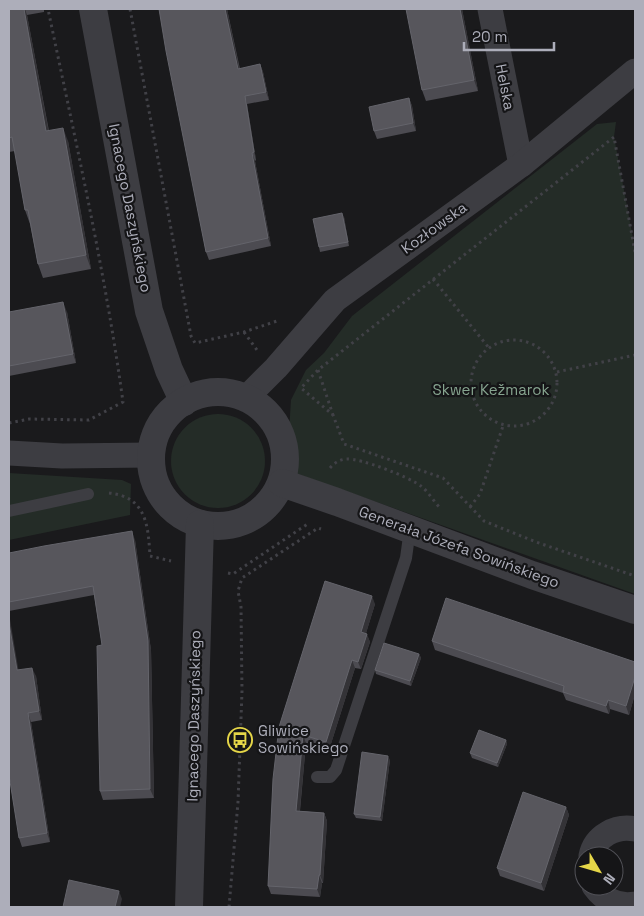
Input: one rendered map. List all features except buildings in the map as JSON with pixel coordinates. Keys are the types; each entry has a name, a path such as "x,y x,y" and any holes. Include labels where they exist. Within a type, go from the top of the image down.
{"street":[{"name":"Ignacego Daszyńskiego","path":"93,9 149,311 169,370 184,402"},
{"name":"Helska","path":"490,9 521,165"},
{"name":"Kozłowska","path":"246,398 276,368 335,300 521,165 635,71"},
{"path":"225,392 246,398 264,409 277,426 284,446 285,468 282,483 268,504 254,516 237,524 218,526 200,524 180,514 164,498 154,478 151,455 156,434 168,415 184,402 204,394 225,392"},
{"path":"9,453 62,456 151,455"},
{"name":"Generała Józefa Sowińskiego","path":"282,483 320,495 532,575 635,610"},
{"name":"Ignacego Daszyńskiego","path":"188,907 200,524"},
{"path":"595,846 597,842 607,834 618,828 635,829"},
{"path":"603,896 614,903 635,904"}],"lane":[{"path":"9,511 88,494"},
{"path":"317,778 330,777 336,770 406,558 410,529"}],"path":[{"path":"9,423 29,419 89,420 124,402 117,355 83,176 48,9"},
{"path":"130,9 191,336 195,343 275,323 282,317"},
{"path":"333,414 301,388 318,370 614,136 635,252"},
{"path":"433,279 489,348"},
{"path":"244,332 259,352"},
{"path":"513,340 527,341 540,348 551,359 557,372 558,387 554,402 545,414 533,423 518,427 503,426 490,420 480,411 474,399 471,385 472,371 478,359 489,348 500,342 513,340"},
{"path":"557,372 635,355"},
{"path":"318,370 344,444 443,478 484,520 501,528 635,576"},
{"path":"470,507 480,494 503,426"},
{"path":"88,494 116,494 132,501 138,506 143,513 148,527 150,556 234,574 309,524 331,467 344,459 362,461 413,480 424,488 430,498 442,510"},
{"path":"229,907 238,802 242,691 241,607 238,592 242,578 318,528 326,531"}],"green space":[{"name":"Skwer Kežmarok","path":"616,122 614,137 635,249 635,594 292,472 289,432 291,400 306,370 324,353 352,316 597,124"},
{"path":"218,414 236,417 251,428 262,443 265,461 262,479 251,494 236,505 218,508 200,505 185,494 174,479 171,461 174,443 185,428 200,417"},
{"path":"9,473 122,480 131,484 130,515 9,540"}],"place":[{"name":"Gliwice Sowińskiego","path":"240,740"}]}
